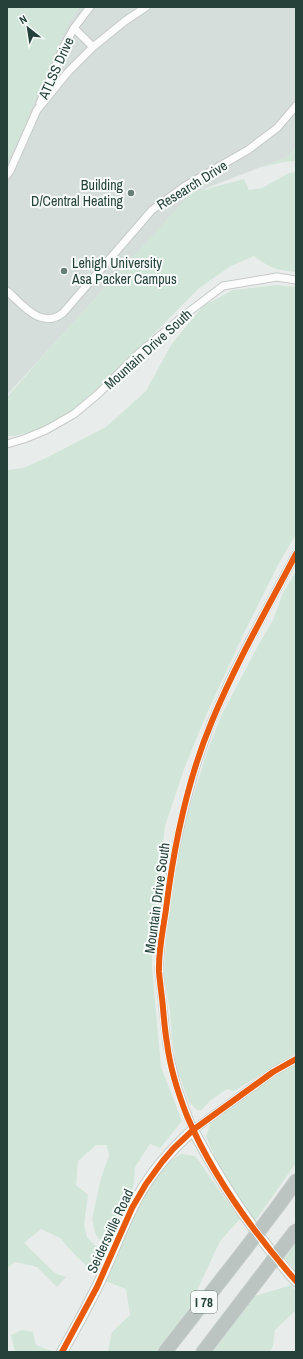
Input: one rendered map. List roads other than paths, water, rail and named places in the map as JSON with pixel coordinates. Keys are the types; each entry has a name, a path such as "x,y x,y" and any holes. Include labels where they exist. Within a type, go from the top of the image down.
{"highway":[{"name":"I 78","path":"165,1352 296,1181"},
{"name":"I 78","path":"202,1352 296,1230"}],"street":[{"name":"ATLSS Drive","path":"37,110 64,46 74,28 90,7"},
{"path":"7,175 37,110 68,72 93,47 125,21 146,7"},
{"path":"74,28 93,47"},
{"name":"Research Drive","path":"7,291 40,318 45,320 56,318 63,313 152,210 165,199 185,186 248,150 277,128 296,106"},
{"name":"Mountain Drive South","path":"7,444 46,430 74,414 98,394 138,354 186,314 223,286 277,277 296,280"},
{"name":"Mountain Drive South","path":"296,554 235,670 211,723 193,777 172,864 161,940 159,971 167,1045 176,1083 194,1130 216,1172 240,1209 272,1254 296,1281"},
{"path":"194,1130 268,1076 296,1059"},
{"name":"Seidersville Road","path":"62,1352 97,1286 126,1220 139,1195 173,1149 194,1130"}],"place":[{"name":"Building D/Central Heating","path":"131,193"},
{"name":"Lehigh University Asa Packer Campus","path":"64,271"}]}
